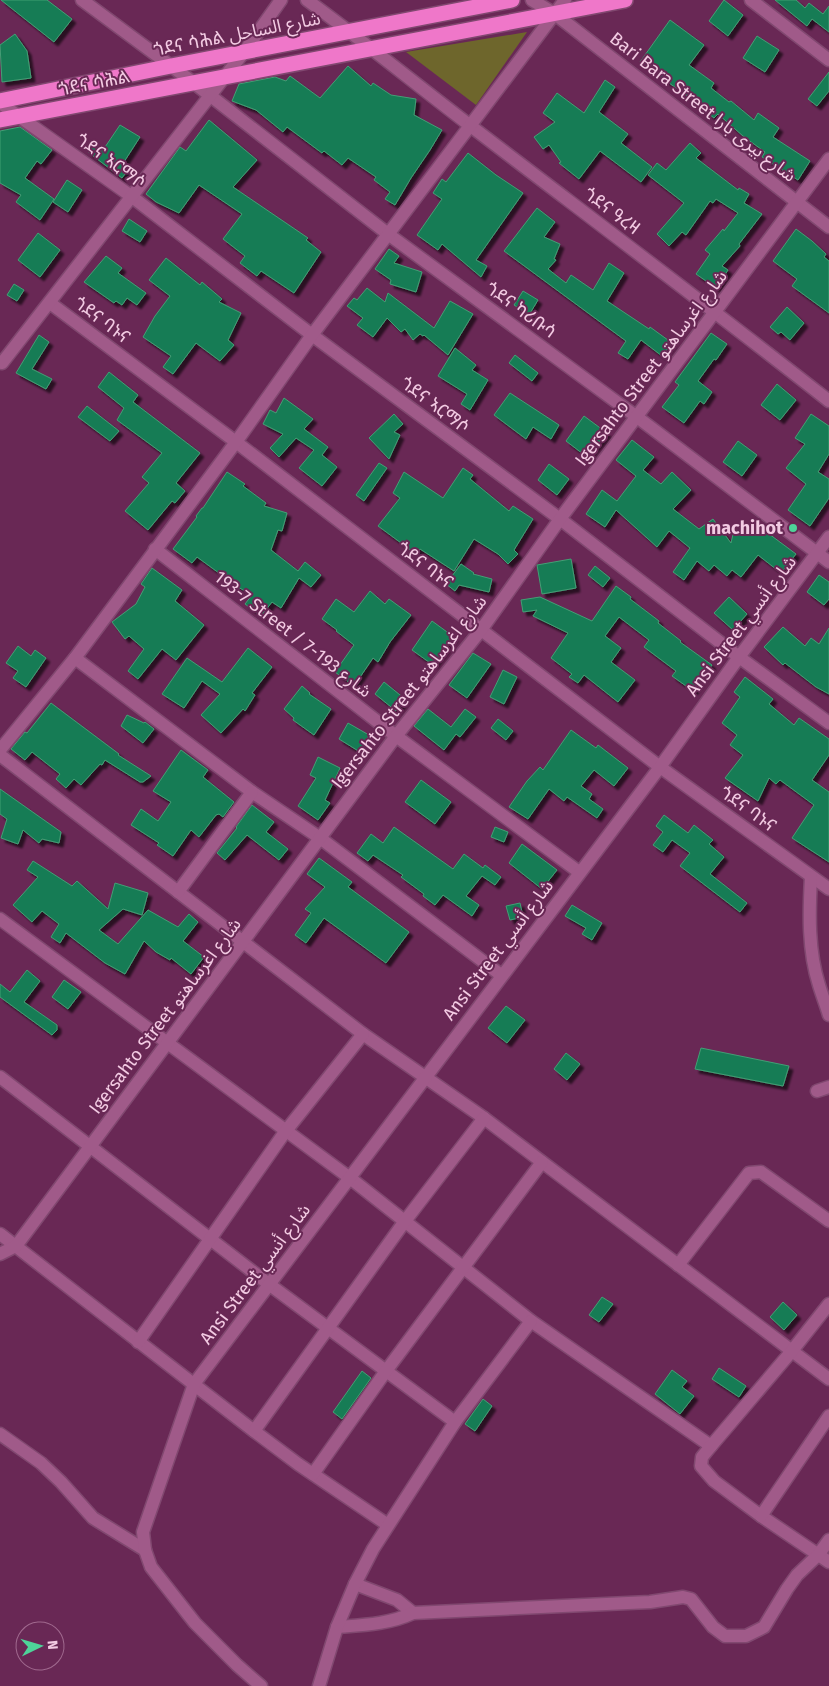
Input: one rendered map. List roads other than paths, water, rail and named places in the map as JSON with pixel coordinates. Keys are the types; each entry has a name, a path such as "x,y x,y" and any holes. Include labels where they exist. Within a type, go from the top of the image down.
{"highway":[{"name":"ጎደና ሳሕል شارع الساحل","path":"0,102 171,66 512,0"},
{"path":"373,50 625,0"},
{"name":"ጎደና ሳሕል","path":"0,120 373,50"}],"street":[{"name":"ጎደና ካሪቡሳ","path":"82,0 210,95 388,234 637,417 829,562"},
{"path":"2,363 244,52 282,0"},
{"name":"ጎደና ዓረዛ","path":"307,0 715,311 829,401"},
{"name":"Bari Bara Street شارع بيرى بارا","path":"532,0 555,14 829,227"},
{"path":"0,750 75,658 236,442 312,335 565,0"},
{"path":"751,0 829,60"},
{"name":"ጎደና ኣርማሶ","path":"0,102 131,196 312,335 560,519 739,658 829,723"},
{"name":"Igersahto Street شارع اغرساهتو","path":"16,1246 396,736 481,630 560,519 829,159"},
{"name":"ጎደና ባኑና","path":"50,303 236,442 660,767 829,889"},
{"name":"Ansi Street شارع أنسي","path":"145,1550 144,1532 194,1384 501,975 660,767 829,537"},
{"name":"193-7 Street / شارع 193-7","path":"155,549 396,736 580,872"},
{"path":"75,658 252,792 320,838 501,975"},
{"path":"0,755 362,1034 484,1118 829,1379"},
{"path":"178,892 252,792"},
{"path":"811,877 812,948 818,984 829,1015"},
{"path":"0,919 350,1178 531,1321 710,1446"},
{"path":"138,1342 286,1132 362,1034"},
{"path":"0,1077 270,1285 455,1422"},
{"path":"254,1431 405,1221 484,1118"},
{"path":"313,1474 386,1371 542,1162"},
{"path":"678,1266 749,1173 761,1172 829,1221"},
{"path":"0,1234 254,1431 388,1525"},
{"path":"0,1254 16,1246"},
{"path":"829,1304 791,1352 710,1446 702,1457 701,1466 714,1481 761,1516 829,1562"},
{"path":"319,1686 337,1628 373,1549 455,1422 531,1321"},
{"path":"761,1516 829,1416"},
{"path":"0,1434 41,1464 92,1518 145,1550 151,1567 195,1623 261,1686"},
{"path":"337,1628 388,1622 401,1619 413,1612 650,1602 683,1597 691,1599 713,1627 725,1636 746,1636 764,1627 786,1589 797,1575 818,1555 829,1540"},
{"path":"356,1584 398,1600 413,1612"}],"place":[{"name":"machihot","path":"793,528"}]}
